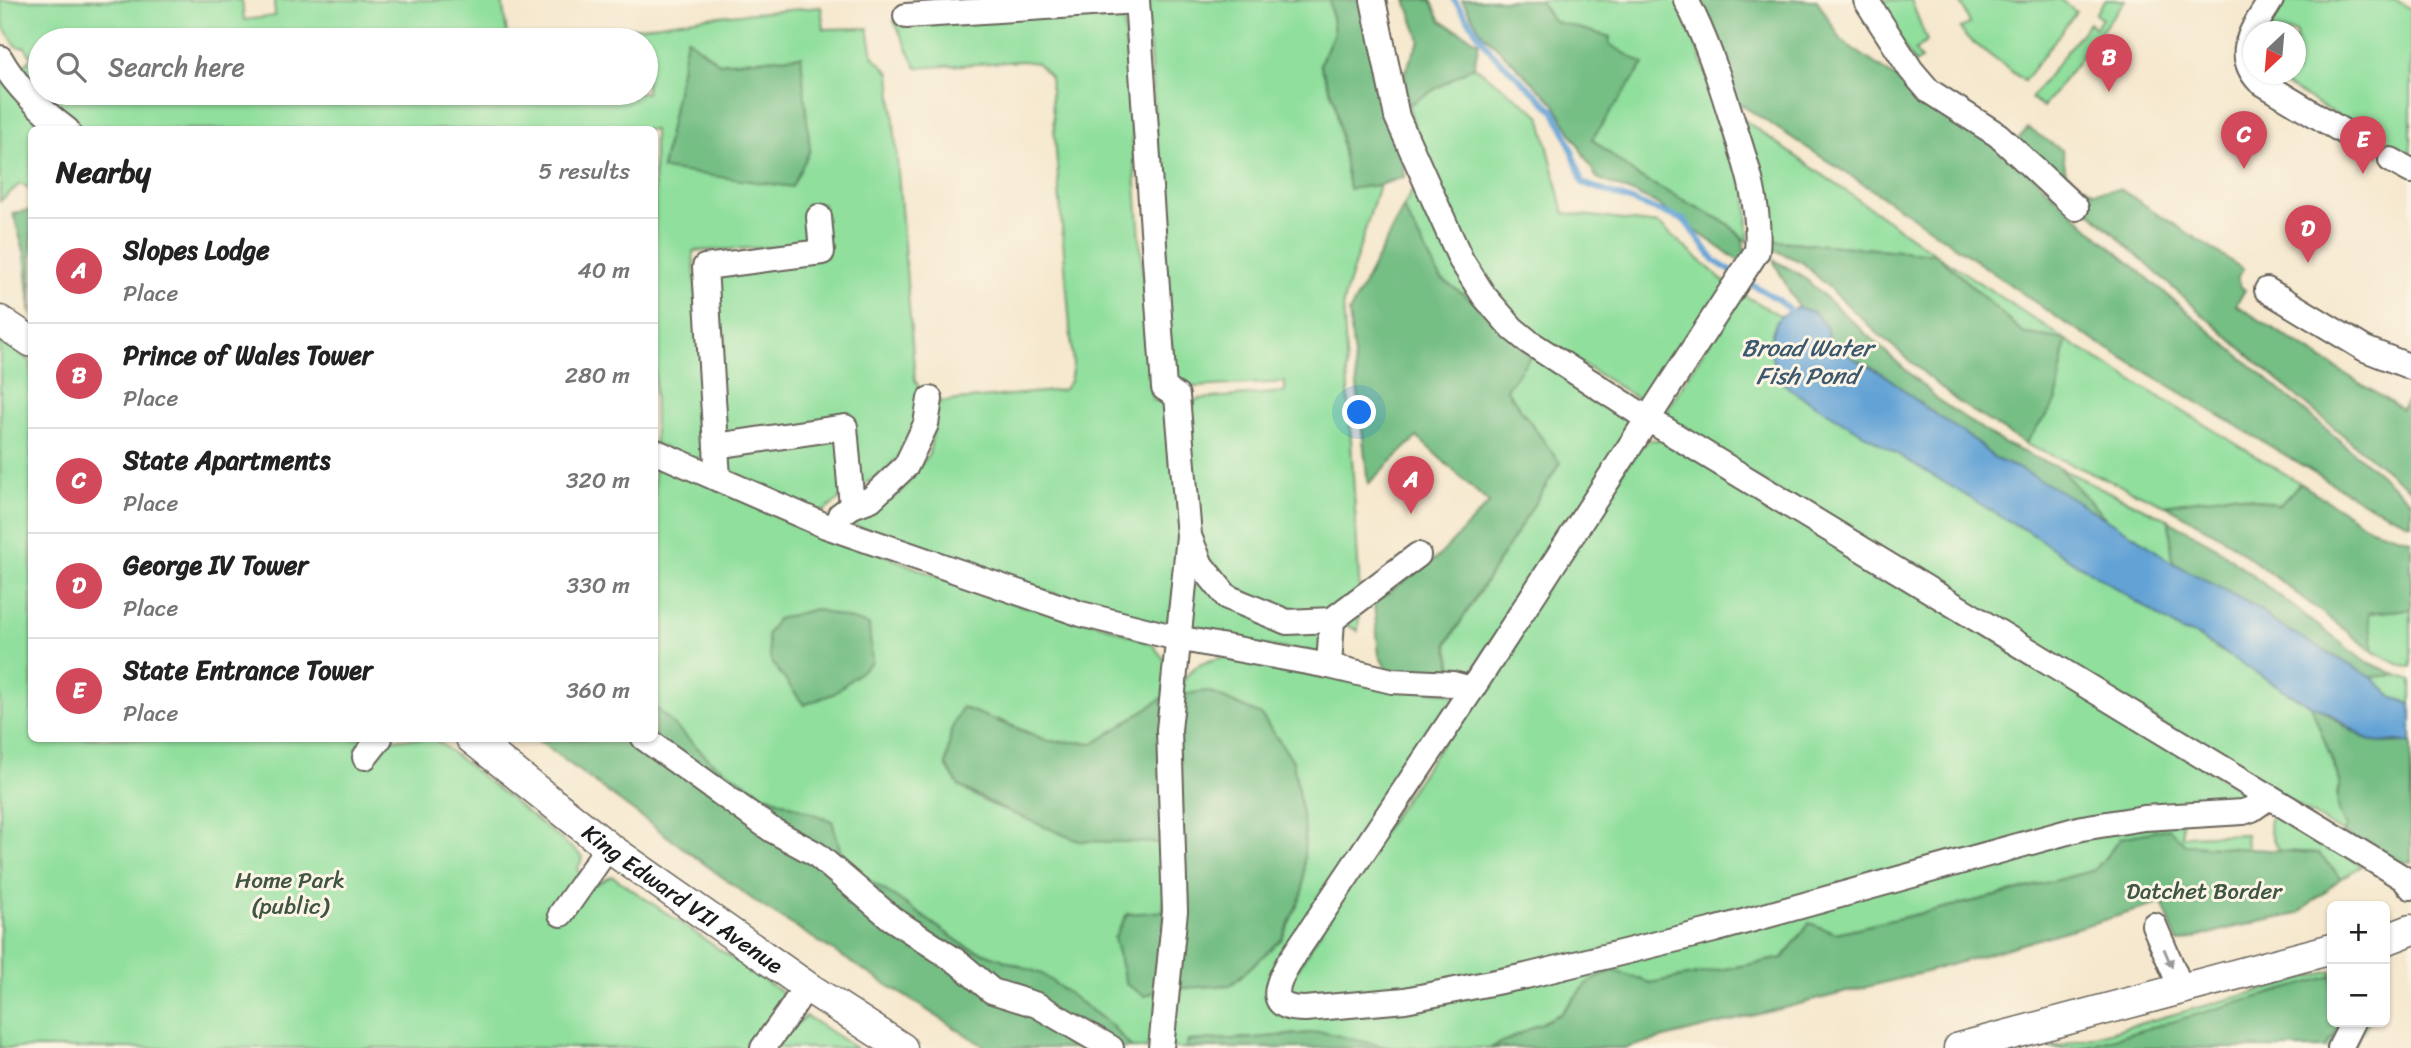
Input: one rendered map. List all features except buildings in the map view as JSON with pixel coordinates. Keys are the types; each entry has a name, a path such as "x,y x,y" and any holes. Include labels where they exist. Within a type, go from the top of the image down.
{"main road":[{"path":"0,321 28,339"},
{"name":"King Edward VII Avenue","path":"476,742 608,847 806,986 901,1048"},
{"path":"2390,938 2411,930"},
{"path":"1959,1048 2327,950"}],"lane":[{"path":"1373,0 1397,117 1461,260 1497,312 1529,342 1648,419 2403,878 2411,887"},
{"path":"1686,0 1719,76 1751,187 1758,237 1757,251 1472,689 1283,972 1276,988 1276,996 1281,1003 1305,1009 1405,1000 1526,976 1714,930 2070,831 2144,818 2243,811 2252,809 2269,797"},
{"path":"1866,0 1919,82 1939,99 1998,135 2076,208"},
{"path":"2271,0 2249,37 2245,50 2251,73 2259,81 2359,141"},
{"path":"906,16 1137,1 1164,388 1177,396 1189,536 1169,730 1175,911 1161,1048"},
{"path":"0,58 7,71 28,94"},
{"path":"39,105 62,126"},
{"path":"718,479 705,267 822,252 818,217"},
{"path":"2267,290 2365,349 2411,367"},
{"path":"826,526 852,506 871,499 906,466 926,424 930,399"},
{"path":"716,446 845,427 852,506"},
{"path":"658,453 826,526 1081,614 1177,638 1329,666 1392,681 1453,684 1472,689"},
{"path":"1189,536 1201,565 1227,597 1287,622 1332,621 1418,555"},
{"path":"1329,666 1332,621"},
{"path":"650,742 772,830 817,854 891,918 959,963 992,991 1037,1005 1111,1048"},
{"path":"561,914 608,847"},
{"path":"2154,925 2182,990"},
{"path":"763,1048 806,986"},
{"path":"2340,1048 2350,1027"}],"green space":[{"path":"0,0 242,0 244,20 275,16 274,0 502,0 506,28 28,28 28,52 25,47 17,47 4,28"},
{"path":"1146,0 1330,0 1334,33 1320,64 1335,102 1349,188 1379,185 1343,302 1360,596 1358,631 1336,619 1253,597 1230,584 1210,565 1197,536 1188,407 1198,399 1285,392 1285,382 1178,388 1170,335"},
{"path":"1330,0 1362,0 1401,141 1404,177 1379,185 1349,189 1335,102 1320,64 1334,33"},
{"path":"1406,0 1431,0 1441,21 1479,42 1474,66 1408,105 1404,73 1420,40"},
{"path":"1462,0 1539,0 1553,21 1610,37 1609,44 1644,64 1592,139 1637,176 1727,223 1743,239 1746,260 1742,263 1654,202 1597,178 1554,103 1482,33"},
{"path":"1539,0 1680,0 1747,188 1748,242 1727,223 1637,176 1592,139 1610,37 1554,22"},
{"path":"1692,0 1817,0 1842,41 1890,74 1910,84 2014,158 2098,236 2411,501 2411,524 2365,503 2065,323 1909,214 1734,100"},
{"path":"1873,0 1911,0 1927,41 1915,51 1921,59 1915,63"},
{"path":"1960,0 2061,0 2076,12 2024,81 1965,36 1960,28 1970,24"},
{"path":"2106,0 2125,0 2043,107 2031,98 2089,23 2095,28 2102,19 2095,14"},
{"path":"2283,0 2396,0 2411,9 2411,159 2284,84 2306,84 2306,21 2271,21"},
{"path":"1119,4 1124,23 1152,400 1165,402 1172,413 1183,537 1170,620 1158,629 847,523 861,512 899,494 929,454 938,402 1063,390 1070,381 1073,365 1050,77 1037,63 1022,61 917,68 894,21"},
{"path":"821,7 824,29 868,28 873,56 890,73 915,380 924,396 903,452 887,470 856,489 847,413 839,414 838,424 731,437 719,427 711,273 827,257 823,204 807,204 806,231 798,246 693,251 707,436 705,456 693,461 658,445 658,126 68,126 50,105 658,105 658,28 632,28 708,17","holes":["687,39 719,63 801,56 662,169"]},
{"path":"687,38 719,63 801,56 810,150 792,187 662,169"},
{"path":"28,62 28,79 20,69"},
{"path":"1474,66 1540,115 1564,213 1659,224 1728,285 1652,396 1642,401 1514,322 1465,257 1434,191 1408,105"},
{"path":"0,78 48,126 28,126 28,188 20,184 0,201"},
{"path":"1741,118 1936,254 1766,240"},
{"path":"2028,128 2062,150 2066,173 2094,192 2120,189 2243,269 2238,278 2245,290 2236,305 2401,409 2411,395 2411,490 2259,364 2063,187 2016,141"},
{"path":"1418,180 1489,312 1439,278 1403,208"},
{"path":"1403,208 1440,278 1489,312 1533,353 1506,389 1560,463 1447,643 1453,673 1389,674 1379,655 1374,603 1439,556 1489,503 1417,437 1368,484 1349,313"},
{"path":"28,211 28,284 25,254 13,213"},
{"path":"1766,240 1936,254 2023,333 2066,340 2056,402 2025,444 1958,402 1875,331 1802,262 1769,248"},
{"path":"1936,254 2066,340 2300,483 2280,505 2233,494 2165,505 2025,444 2056,402 2065,340 2023,333"},
{"path":"1773,260 1800,274 1941,402 2005,444 2059,468 2108,521 2020,469 1995,459 1975,441 1883,374 1851,357 1829,338 1826,327 1815,313 1798,307"},
{"path":"1740,293 1781,316 1772,339 1773,360 1782,379 1799,395 2028,531 2182,631 2195,635 2297,698 2310,703 2340,782 2337,794 2347,826 2343,833 1670,425 1668,408"},
{"name":"Home Park (public)","path":"0,339 28,360 28,742 439,742 583,857 577,870 596,884 612,876 783,993 777,1006 799,1022 806,1016 856,1048 0,1048"},
{"path":"1533,353 1620,411 1628,424 1626,442 1473,670 1453,673 1447,644 1560,463 1506,389"},
{"path":"832,436 840,444 845,495 823,512 806,509 724,468 733,445"},
{"path":"1650,440 1669,440 2249,795 2243,807 2139,813 1478,983 1374,997 1284,997 1291,970 1639,448"},
{"path":"658,461 923,571 1009,602 1106,626 1152,644 1167,663 1164,697 1095,743 1048,741 997,719 946,765 961,787 1007,812 1059,826 1165,843 1162,946 1152,1048 1132,1048 1110,1024 1042,975 965,946 897,898 845,866 831,821 765,795 712,762 658,710"},
{"path":"2059,468 2169,520 2173,563 2108,521"},
{"path":"2300,483 2370,528 2411,540 2411,609 2368,613 2374,652 2222,537 2165,505 2233,494 2280,505"},
{"path":"2169,520 2213,545 2363,660 2397,675 2371,677 2272,621 2258,608 2173,563"},
{"path":"1192,564 1321,634 1325,654 1189,636"},
{"path":"815,609 869,625 872,662 833,694 804,705 771,661 767,635 777,619"},
{"path":"2411,609 2411,667 2402,666 2374,652 2367,613"},
{"path":"1223,657 1453,694 1457,706 1276,1005 1382,1007 2055,839 2182,822 2182,836 2246,834 2247,850 2122,838 2095,870 1836,933 1809,923 1783,958 1650,983 1612,970 1588,983 1560,1014 1491,1048 1385,1048 1322,1032 1188,1041 1185,1048 1169,1048 1172,989 1305,833 1293,761 1261,715 1176,695 1194,668"},
{"path":"2397,675 2411,680 2411,703 2394,698 2371,677"},
{"path":"1208,691 1261,715 1293,761 1305,833 1303,892 1282,939 1231,985 1172,989 1176,695"},
{"path":"1164,697 1165,843 1078,841 1003,809 959,786 946,765 951,730 962,707 1048,741 1095,743"},
{"path":"2310,703 2369,740 2411,743 2411,862 2398,862 2343,833 2347,826 2338,805 2340,781"},
{"path":"658,710 712,762 765,795 832,821 845,866 897,898 965,946 1042,974 1110,1024 1132,1048 987,1048 756,902 540,742 658,742"},
{"path":"2272,814 2281,814 2362,866 2341,878 2318,853 2280,851 2269,829"},
{"name":"Datchet Border","path":"2169,828 2186,845 2318,853 2341,878 2298,914 2230,928 2178,943 2162,903 1926,972 1625,1048 1491,1048 1560,1014 1588,983 1613,970 1650,983 1783,958 1809,923 1836,933 2095,870 2121,838"},
{"path":"1165,911 1160,989 1145,996 1126,984 1114,938 1127,914"},
{"path":"2327,972 2327,1027 2366,1027 2352,1048 2051,1048"},
{"path":"2327,977 2327,1027 2338,1027 2325,1048 2079,1048"},
{"path":"1322,1032 1391,1048 1185,1048 1188,1041"}],"water":[{"name":"Broad Water Fish Pond","path":"1798,307 1815,313 1826,327 1829,338 1851,357 1885,375 1922,405 1975,441 1995,459 2020,469 2065,494 2173,563 2258,608 2272,621 2371,677 2394,698 2411,703 2411,743 2379,743 2368,740 2329,713 2297,698 2196,635 2182,631 2028,531 1792,390 1782,381 1775,367 1771,341 1779,318"}],"waterway":[{"path":"1454,0 1492,53 1554,111 1566,134 1583,183 1684,220 1716,262 1736,274"},
{"path":"1745,280 1780,301 1790,311"}],"tunnel":[{"path":"2359,141 2391,160"}],"place":[{"name":"Prince of Wales Tower","path":"2109,92"},
{"name":"State Apartments","path":"2244,169"},
{"name":"State Entrance Tower","path":"2363,174"},
{"name":"George IV Tower","path":"2308,263"},
{"name":"Slopes Lodge","path":"1411,514"}]}
